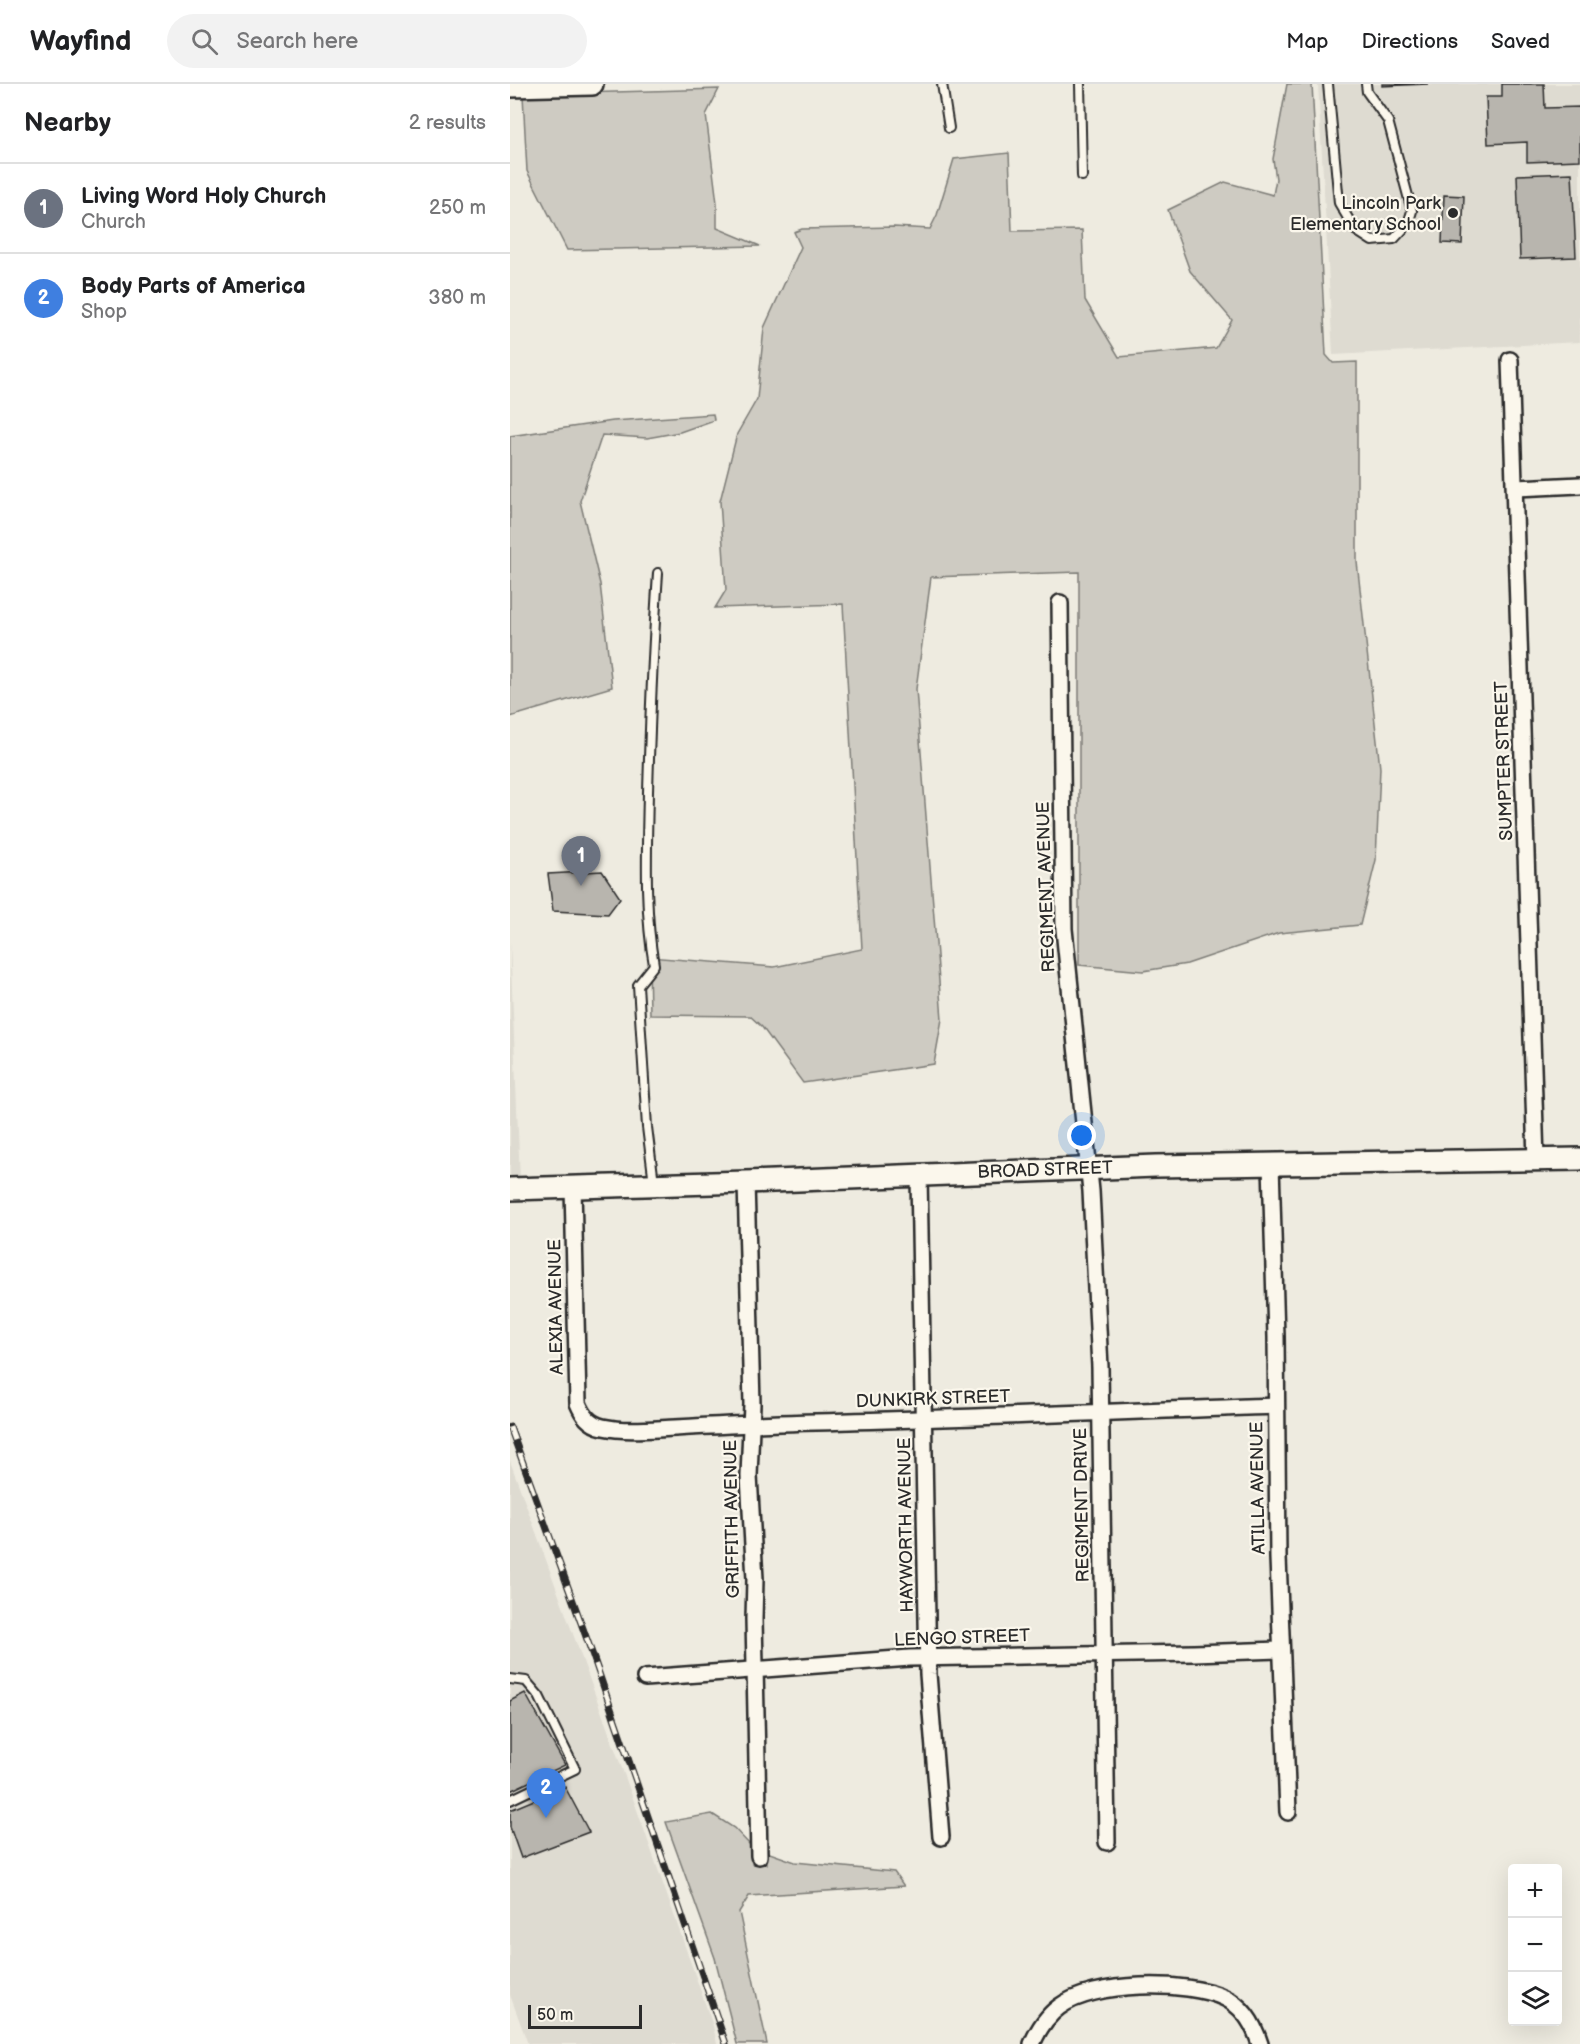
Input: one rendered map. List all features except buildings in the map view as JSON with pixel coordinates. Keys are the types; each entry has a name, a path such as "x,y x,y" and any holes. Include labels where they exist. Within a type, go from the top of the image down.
{"street":[{"path":"510,86 592,84"},
{"name":"SUMPTER STREET","path":"1510,360 1536,1160"},
{"path":"1515,488 1580,485"},
{"name":"REGIMENT AVENUE","path":"1060,603 1064,929 1088,1168"},
{"name":"BROAD STREET","path":"510,1189 919,1176 1088,1168 1580,1159"},
{"name":"ATILLA AVENUE","path":"1271,1164 1281,1650 1288,1812"},
{"name":"REGIMENT DRIVE","path":"1088,1168 1100,1366 1107,1842"},
{"name":"HAYWORTH AVENUE","path":"919,1176 928,1674 941,1837"},
{"name":"GRIFFITH AVENUE","path":"746,1182 752,1404 749,1476 755,1579 754,1668 759,1856"},
{"name":"ALEXIA AVENUE","path":"573,1187 578,1403 583,1414 591,1423"},
{"name":"DUNKIRK STREET","path":"591,1423 618,1429 1276,1406"},
{"name":"LENGO STREET","path":"645,1678 910,1658 1281,1650"},
{"path":"1032,2044 1047,2019 1059,2007 1072,1999 1094,1991 1152,1986 1181,1987 1226,1998 1249,2018 1260,2044"}],"lane":[{"path":"942,84 949,128"},
{"path":"1080,84 1082,176"},
{"path":"1328,84 1339,203 1355,230 1372,241 1394,239 1408,224 1412,210 1388,121 1367,92 1366,84"},
{"path":"654,1185 647,1127 638,985 654,965 649,937 646,849 651,678 658,573"},
{"path":"510,1679 526,1681 539,1696 575,1769 510,1800"}],"shaded area":[{"path":"1287,84 1312,84 1326,355 1333,363 1357,362 1357,562 1380,768 1376,860 1360,925 1279,933 1187,964 1143,971 1079,965 1079,572 931,577 916,689 942,1019 934,1064 803,1083 762,1027 750,1016 650,1015 649,957 774,967 862,949 843,604 715,608 726,590 720,501 737,434 757,399 764,328 801,247 794,232 802,229 894,227 930,229 937,215 954,159 1009,153 1012,231 1082,230 1085,300 1119,357 1216,348 1232,320 1190,271 1168,210 1225,182 1273,195 1276,179 1273,159"},
{"name":"Lincoln Park Elementary School","path":"1318,84 1580,84 1580,342 1333,355"},
{"path":"719,89 706,115 717,203 717,228 760,246 567,250 527,171 523,95 510,95"},
{"path":"713,414 714,420 680,432 647,438 602,435 580,501 600,584 612,687 510,717 510,436 613,421"},
{"path":"510,942 520,1179 510,1180"},
{"path":"510,1461 635,1804 713,2026 717,2044 528,2044 510,1995"},
{"path":"712,1814 734,1828 751,1846 752,1864 767,1864 767,1852 795,1862 894,1872 904,1886 749,1896 739,1912 767,2044 737,2044 715,1958 666,1822"}],"railway":[{"path":"510,1427 593,1656 726,2044"}],"place":[{"name":"Lincoln Park Elementary School","path":"1453,213"},
{"name":"Living Word Holy Church","path":"581,886"},
{"name":"Body Parts of America","path":"546,1818"}]}
